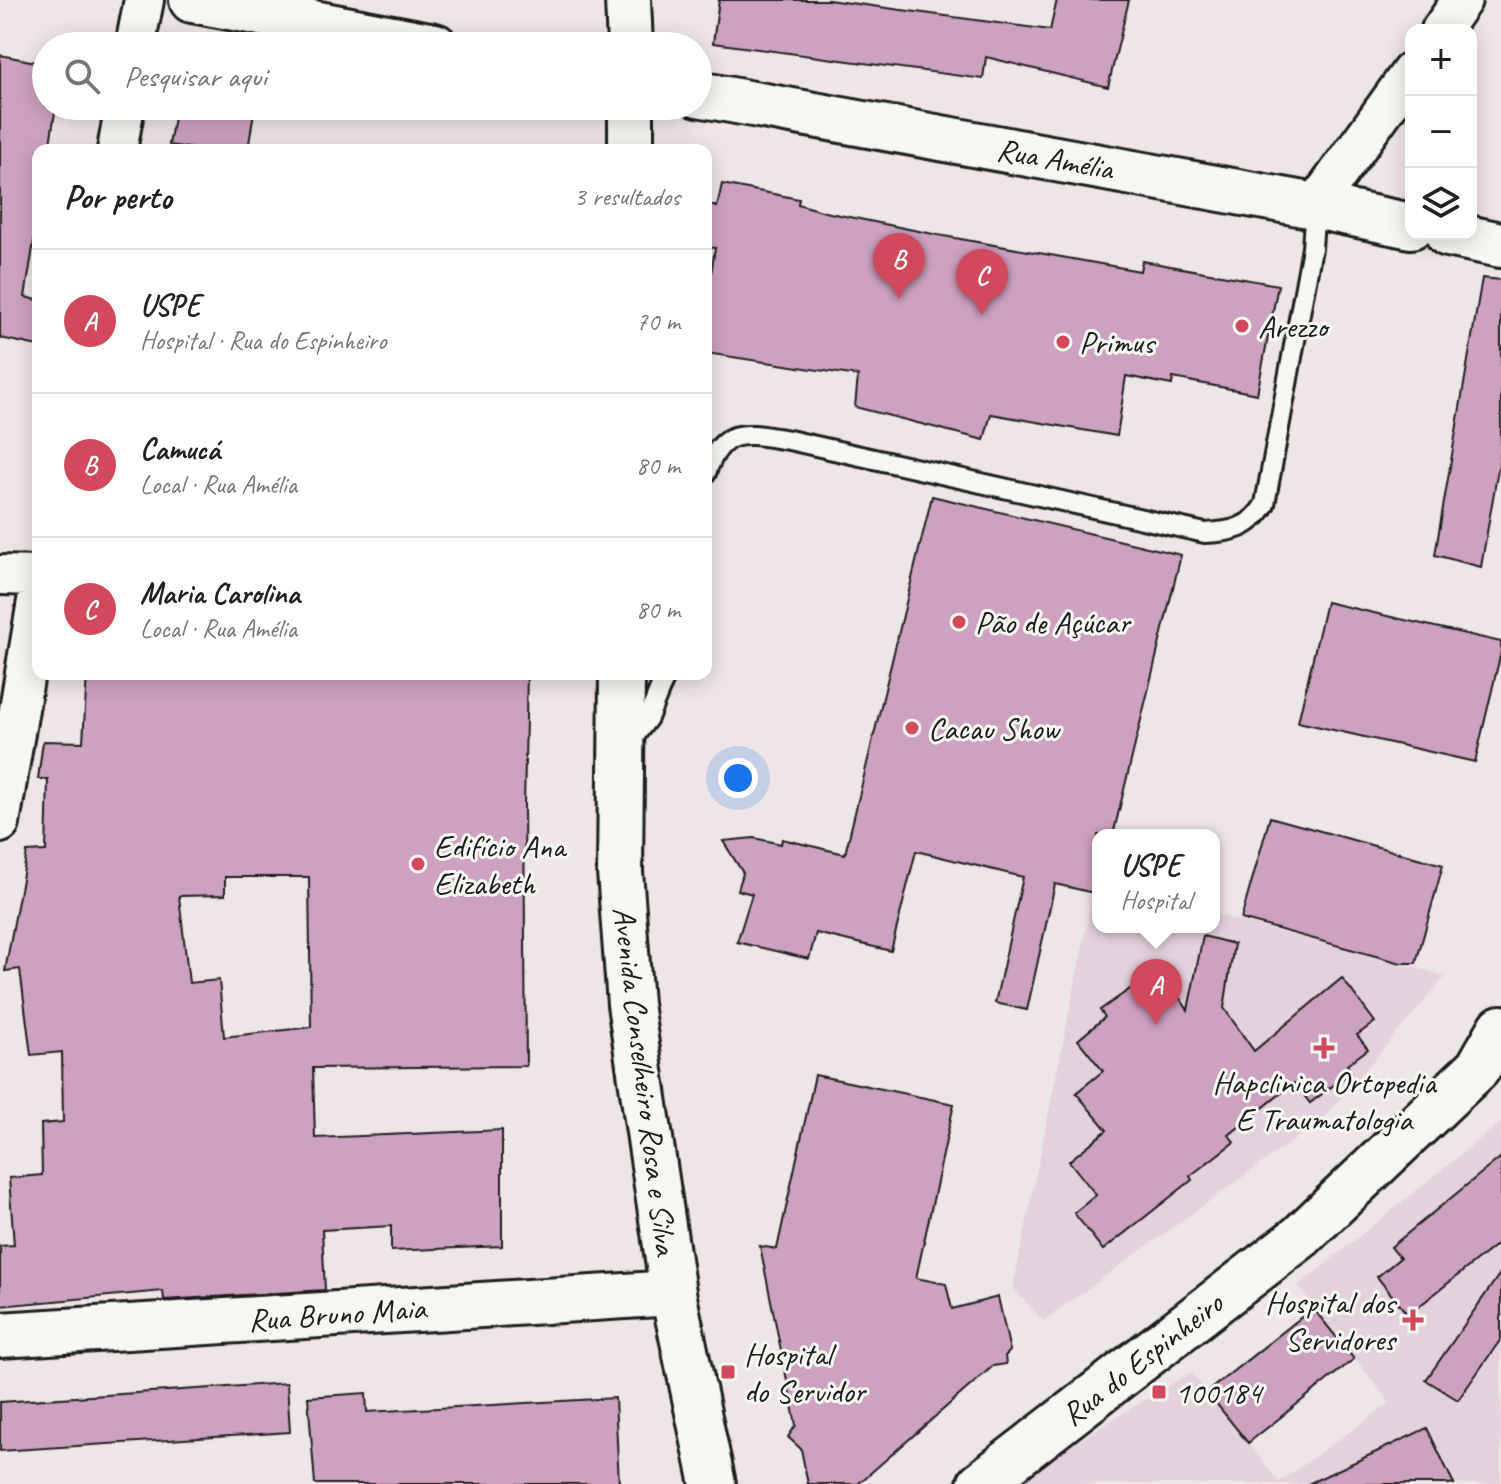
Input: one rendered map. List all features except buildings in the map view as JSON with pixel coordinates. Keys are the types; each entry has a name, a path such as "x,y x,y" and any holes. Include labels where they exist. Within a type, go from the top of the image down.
{"main road":[{"path":"192,0 361,32"},
{"path":"628,0 629,32"},
{"name":"Rua Amélia","path":"712,97 1405,225"},
{"path":"631,120 631,144"},
{"path":"1477,240 1501,245"},
{"name":"Avenida Conselheiro Rosa e Silva","path":"622,680 620,872 630,1004 673,1293 713,1484"},
{"name":"Rua do Espinheiro","path":"980,1484 1300,1237 1478,1068 1501,1028"},
{"name":"Rua Bruno Maia","path":"0,1335 673,1293"}],"street":[{"path":"138,32 144,0"},
{"path":"1445,24 1462,0"},
{"path":"1315,206 1405,80"},
{"path":"118,144 122,120"},
{"path":"0,575 32,576"},
{"path":"0,823 32,631"}],"lane":[{"path":"712,455 724,442 743,433 789,440 1205,533 1227,532 1247,526 1258,517 1265,504 1312,248 1315,206"},
{"path":"621,754 648,718 664,680"}],"shaded area":[{"path":"1090,910 1092,933 1220,933 1220,916 1446,976 1322,1120 1043,1321 1013,1288"},
{"name":"Hospital dos Servidores","path":"1501,1122 1501,1484 1007,1484 1191,1372 1279,1482 1390,1403 1298,1286"}],"place":[{"name":"Camucá","path":"899,299"},
{"name":"Maria Carolina","path":"982,315"},
{"name":"Arezzo","path":"1242,326"},
{"name":"Primus","path":"1063,342"},
{"name":"Pão de Açúcar","path":"959,622"},
{"name":"Cacau Show","path":"912,728"},
{"name":"Edifício Ana Elizabeth","path":"418,864"},
{"name":"USPE","path":"1156,1025"},
{"name":"Hapclinica Ortopedia E Traumatologia","path":"1324,1048"},
{"name":"Hospital dos Servidores","path":"1413,1320"},
{"name":"Hospital do Servidor","path":"728,1372"},
{"name":"100184","path":"1159,1392"}]}
